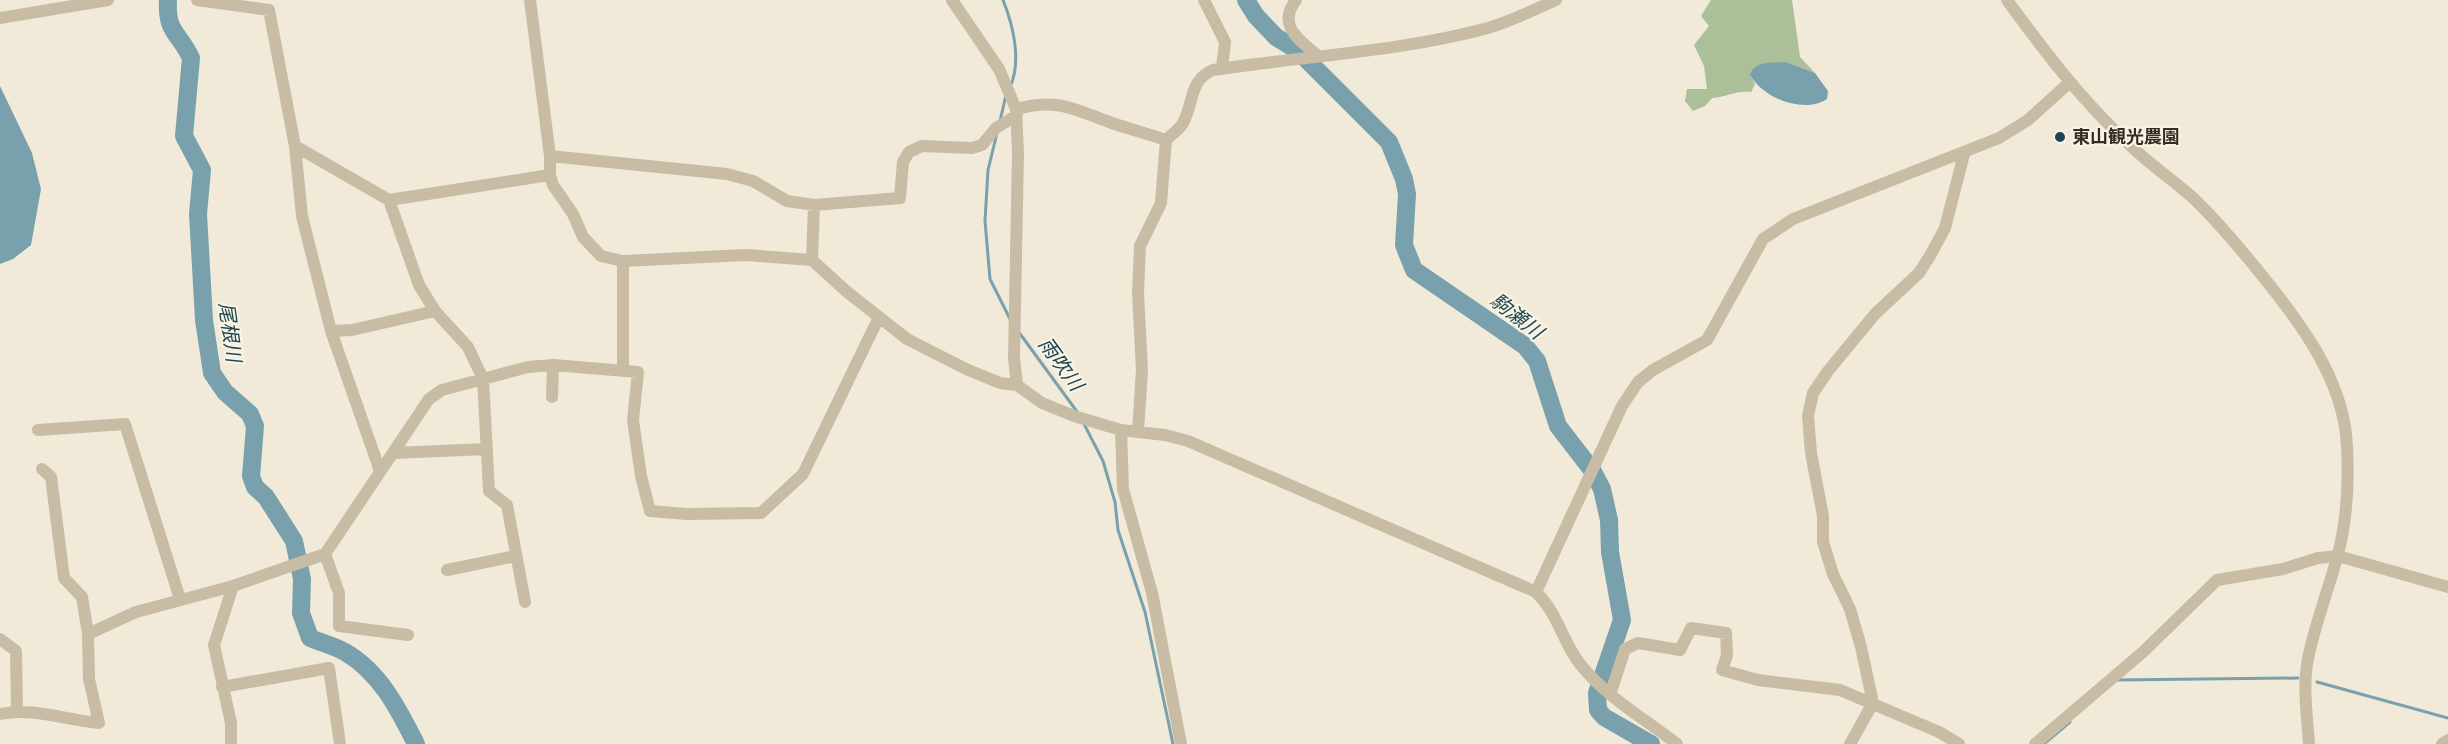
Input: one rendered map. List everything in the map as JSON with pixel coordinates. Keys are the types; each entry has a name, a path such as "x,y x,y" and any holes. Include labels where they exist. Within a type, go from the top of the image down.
{"street":[{"path":"0,18 108,0"},
{"path":"196,0 269,10 294,146 302,216 331,331 380,471"},
{"path":"530,0 550,156 550,175 591,248 601,256 623,261 746,255 812,260 907,339 966,369 1000,383 1017,385 1042,403 1074,416 1121,430 1165,435 1208,449 1536,592 1549,605 1578,662 1595,681 1677,744"},
{"path":"952,0 1007,82 1014,111 1014,342 1017,385"},
{"path":"1204,0 1225,42 1222,68"},
{"path":"1296,0 1287,22 1296,37 1314,55"},
{"path":"1138,431 1142,370 1138,293 1140,246 1161,203 1166,140 1183,124 1194,87 1203,74 1222,68 1392,46 1488,27 1556,0"},
{"path":"2007,0 2040,46 2070,82 2129,145 2194,198 2261,274 2315,347 2331,380 2347,442 2347,502 2338,556 2308,655 2305,682 2309,744"},
{"path":"1536,592 1622,406 1638,382 1653,370 1702,345 1713,333 1762,239 1793,219 1964,154 2015,129 2070,82"},
{"path":"550,156 727,174 753,181 787,201 814,205 900,198 903,162 909,152 922,146 972,147 982,145 1014,111 1044,104 1073,106 1110,122 1166,140"},
{"path":"294,146 389,200 550,175"},
{"path":"1850,744 1873,703 1850,609 1833,574 1823,543 1823,516 1811,453 1808,416 1813,393 1828,371 1875,314 1919,273 1931,254 1945,228 1964,154"},
{"path":"389,200 418,285 435,311 468,347 483,379 489,491 507,505 525,602"},
{"path":"812,260 814,205"},
{"path":"623,261 623,370"},
{"path":"331,331 352,330 435,311"},
{"path":"88,634 136,612 233,586 325,554 357,511 380,471 429,399 442,390 528,368 553,365 638,372 633,420 641,476 651,511 686,514 761,513 803,474 879,316"},
{"path":"552,397 553,365"},
{"path":"38,430 125,424 180,599"},
{"path":"1121,430 1123,489 1152,593 1181,744"},
{"path":"393,453 487,449"},
{"path":"0,714 17,710 99,723 89,678 88,634 82,597 64,578 51,477 42,469"},
{"path":"325,554 339,593 339,626 408,636"},
{"path":"447,570 516,556"},
{"path":"2035,744 2143,651 2217,579 2283,569 2318,558 2338,556 2448,587"},
{"path":"231,744 231,723 214,645 233,586"},
{"path":"1609,691 1625,649 1638,643 1680,650 1691,628 1726,633 1727,655 1722,670 1758,680 1840,690 1939,732 1959,744"},
{"path":"0,639 16,651 17,710"},
{"path":"222,687 329,668 340,744"},
{"path":"2442,744 2448,740"}],"green space":[{"path":"1711,0 1792,0 1800,57 1815,73 1786,62 1750,75 1755,84 1751,92 1712,98 1705,106 1693,111 1685,101 1687,89 1707,89 1704,66 1694,45 1709,26 1701,16"}],"water":[{"path":"1786,62 1815,73 1828,91 1827,99 1807,105 1784,101 1764,90 1750,75 1752,70 1760,65"},
{"path":"0,86 32,153 41,189 31,245 13,259 0,264"}],"waterway":[{"name":"尾根川","path":"168,0 171,26 191,58 184,136 202,170 198,214 204,320 212,373 225,392 250,414 255,426 251,476 255,487 266,497 294,541 302,579 301,613 310,638 345,652 368,670 395,705 416,744"},
{"name":"雨吹川","path":"1003,0 1013,32 1016,55 1014,77 1010,87"},
{"name":"駒瀬川","path":"1246,0 1256,16 1276,37 1297,50 1389,142 1404,179 1407,194 1404,245 1414,270 1525,346 1537,361 1558,426 1592,470 1602,489 1609,520 1610,552 1622,620 1597,693 1598,710 1604,717 1651,744"},
{"name":"雨吹川","path":"1000,121 1006,95"},
{"name":"雨吹川","path":"997,133 988,170 985,221 990,279 1011,321"},
{"name":"雨吹川","path":"1018,331 1078,413"},
{"name":"雨吹川","path":"1084,424 1103,461 1115,502 1118,530 1145,612 1173,744"},
{"path":"2116,680 2298,678"},
{"path":"2317,682 2448,718"},
{"path":"2044,744 2070,722"}],"place":[{"name":"東山観光農園","path":"2060,137"}]}
